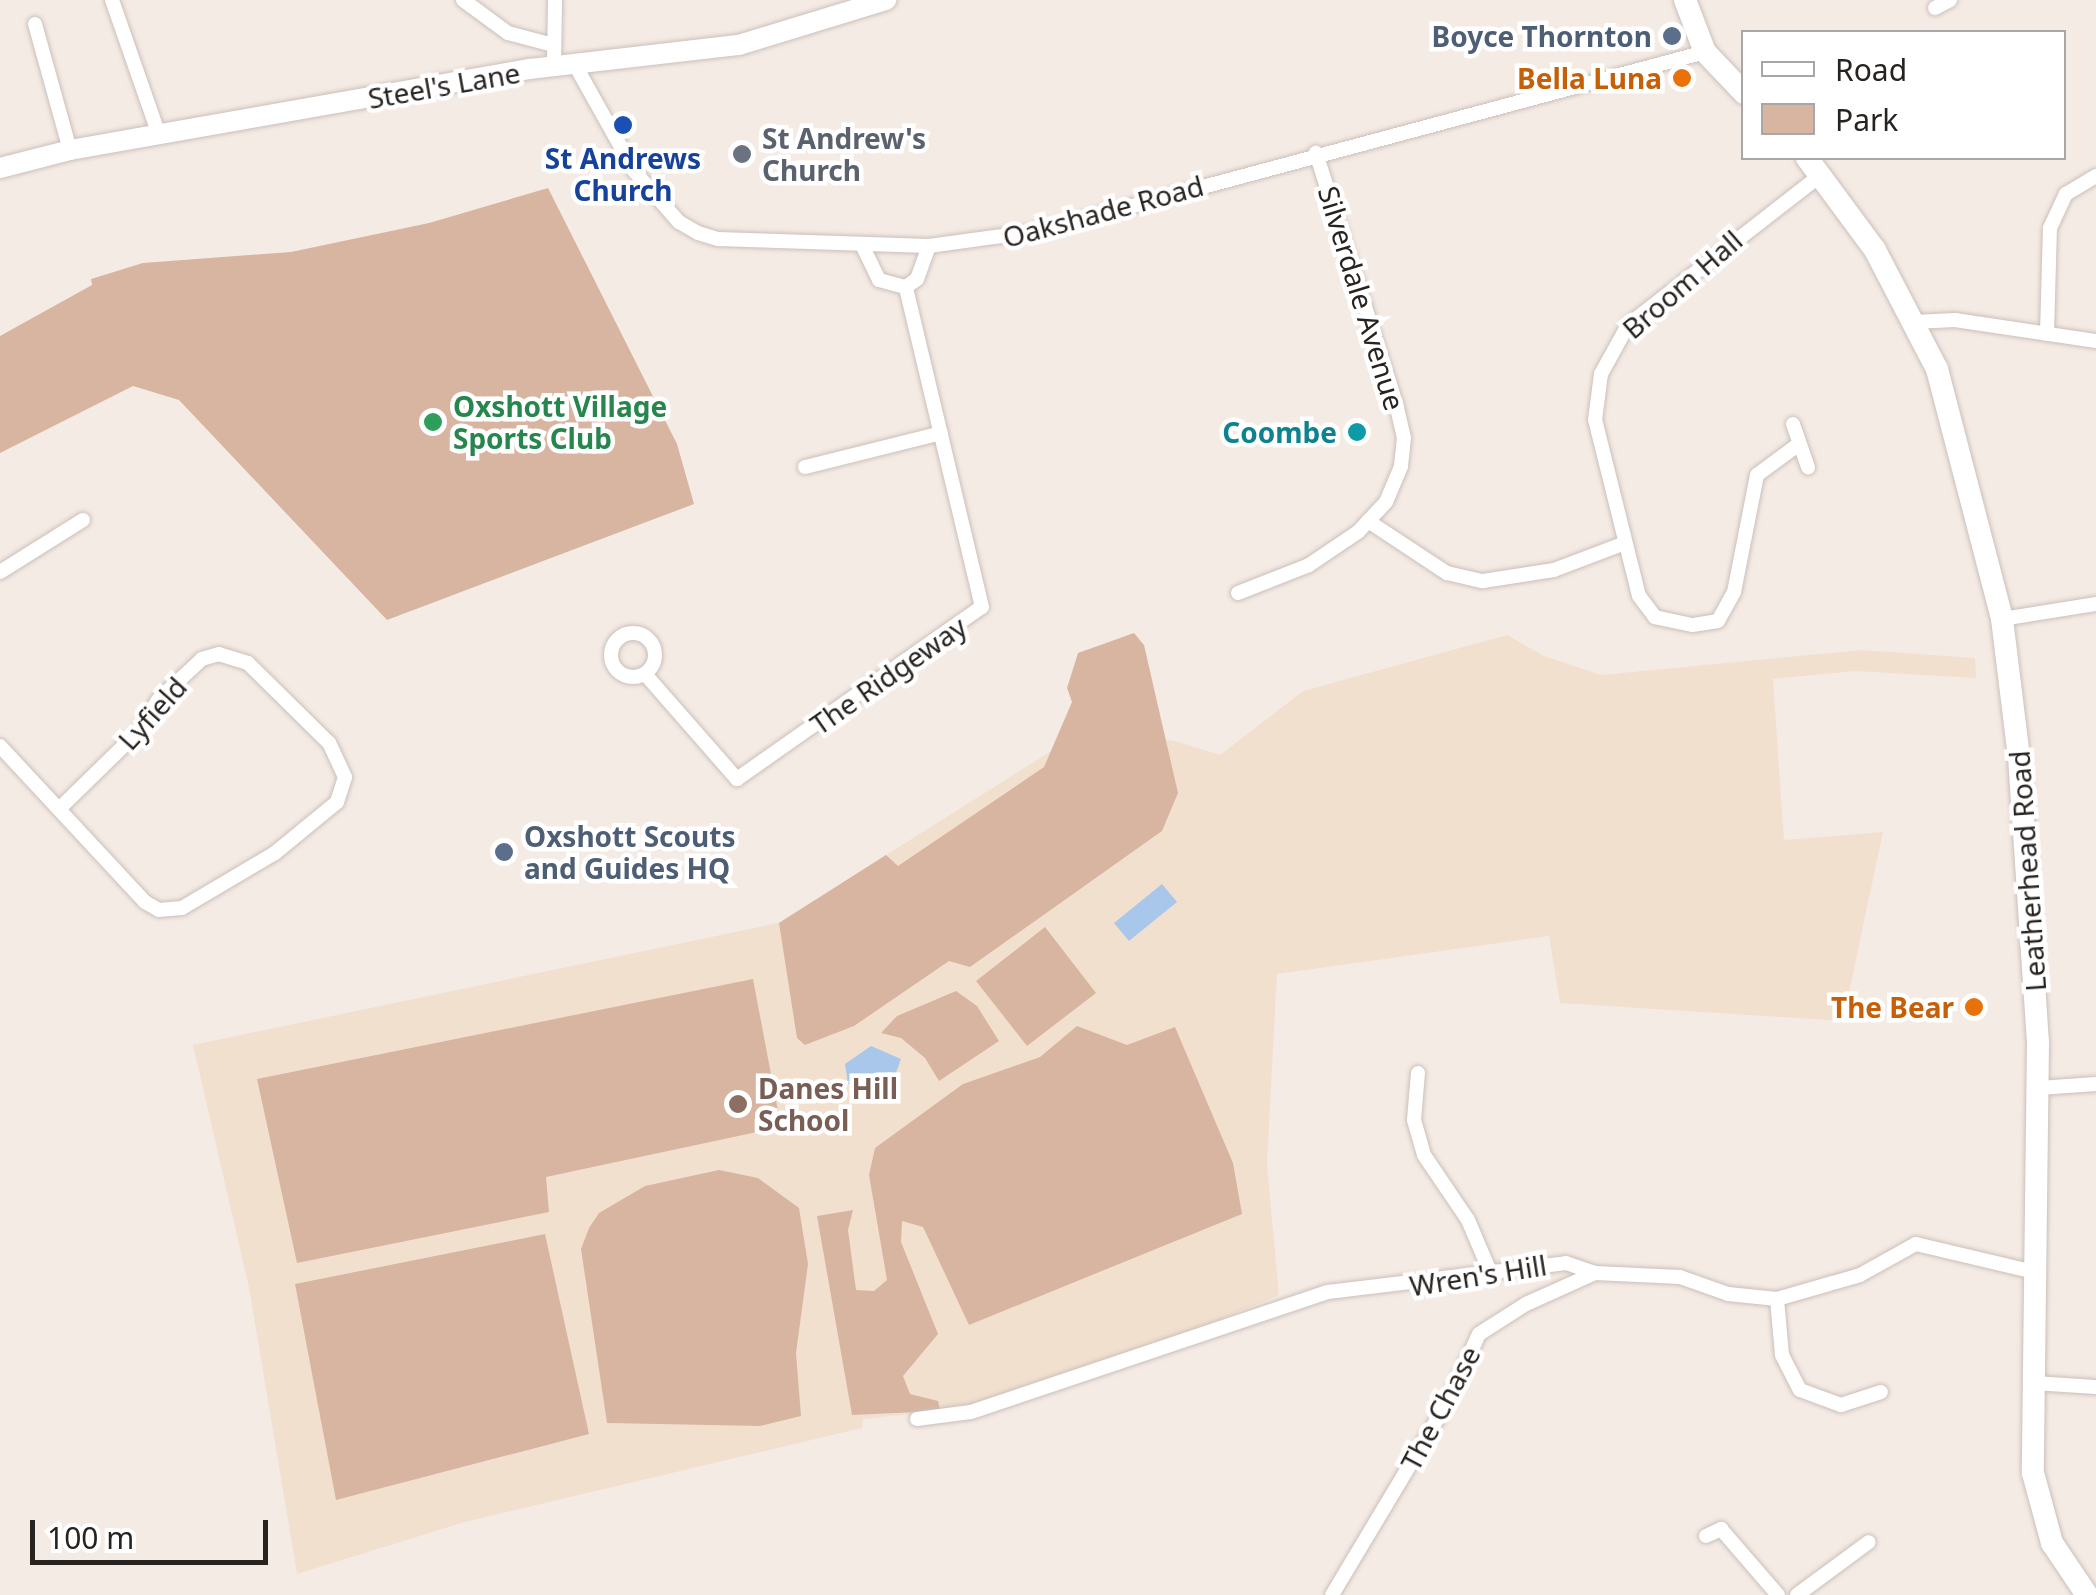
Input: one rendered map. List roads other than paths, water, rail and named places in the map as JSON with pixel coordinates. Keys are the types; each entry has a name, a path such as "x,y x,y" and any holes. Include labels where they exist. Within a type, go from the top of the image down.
{"main road":[{"path":"1685,0 1705,52 1741,90"},
{"name":"Leatherhead Road","path":"1817,164 1874,250 1914,322 1950,405 2002,619 2020,757 2040,1088 2039,1273 2033,1383 2039,1508 2052,1544 2087,1595"}],"street":[{"path":"112,0 159,135"},
{"path":"463,0 508,33 550,44"},
{"name":"Oakshade Road","path":"555,0 550,44 636,172 679,222 718,239 930,246 1039,231 1316,153 1705,52"},
{"name":"Steel's Lane","path":"0,168 70,150 564,64 739,45 886,0"},
{"path":"1935,8 1950,0"},
{"path":"35,24 70,150"},
{"name":"Silverdale Avenue","path":"1238,594 1309,565 1368,521 1386,502 1404,438 1316,153"},
{"name":"Broom Hall","path":"1799,444 1757,475 1734,592 1718,621 1692,624 1655,617 1638,596 1596,420 1613,343 1817,164"},
{"path":"2046,334 2050,228 2066,194 2096,176"},
{"path":"862,245 879,280 906,287 917,279 930,246"},
{"name":"The Ridgeway","path":"645,674 737,780 975,615 981,594 906,287"},
{"path":"1914,322 1955,320 2096,340"},
{"path":"1794,424 1808,467"},
{"path":"806,467 940,434"},
{"path":"0,572 83,520"},
{"path":"1368,521 1446,573 1483,581 1554,570 1626,543"},
{"path":"2002,619 2096,604"},
{"name":"Lyfield","path":"218,654 248,663 340,757 345,776 337,802 275,853 182,908 160,910 145,902 58,809 140,730 158,700 202,659 218,654"},
{"path":"0,746 58,809"},
{"path":"1418,1072 1414,1120 1424,1155 1468,1220 1491,1274"},
{"path":"2040,1088 2096,1084"},
{"name":"Wren's Hill","path":"917,1419 970,1412 1170,1350 1299,1297 1566,1262 1595,1273 1665,1274 1728,1294 1778,1299 1860,1275 1916,1244 2039,1273"},
{"name":"The Chase","path":"1332,1595 1448,1403 1479,1334 1595,1273"},
{"path":"1778,1299 1782,1355 1800,1390 1841,1405 1881,1392"},
{"path":"2033,1383 2096,1387"},
{"path":"1706,1536 1721,1529 1778,1595"},
{"path":"1797,1595 1869,1542"}],"water":[{"path":"1162,884 1177,902 1129,941 1114,923"},
{"path":"871,1046 901,1059 891,1086 848,1084 845,1064"}],"place":[{"name":"Boyce Thornton","path":"1672,36"},
{"name":"Bella Luna","path":"1682,78"},
{"name":"St Andrews Church","path":"623,125"},
{"name":"St Andrew's Church","path":"742,154"},
{"name":"Oxshott Village Sports Club","path":"433,422"},
{"name":"Coombe","path":"1357,432"},
{"name":"Oxshott Scouts and Guides HQ","path":"504,852"},
{"name":"The Bear","path":"1974,1007"},
{"name":"Danes Hill School","path":"738,1104"}]}
